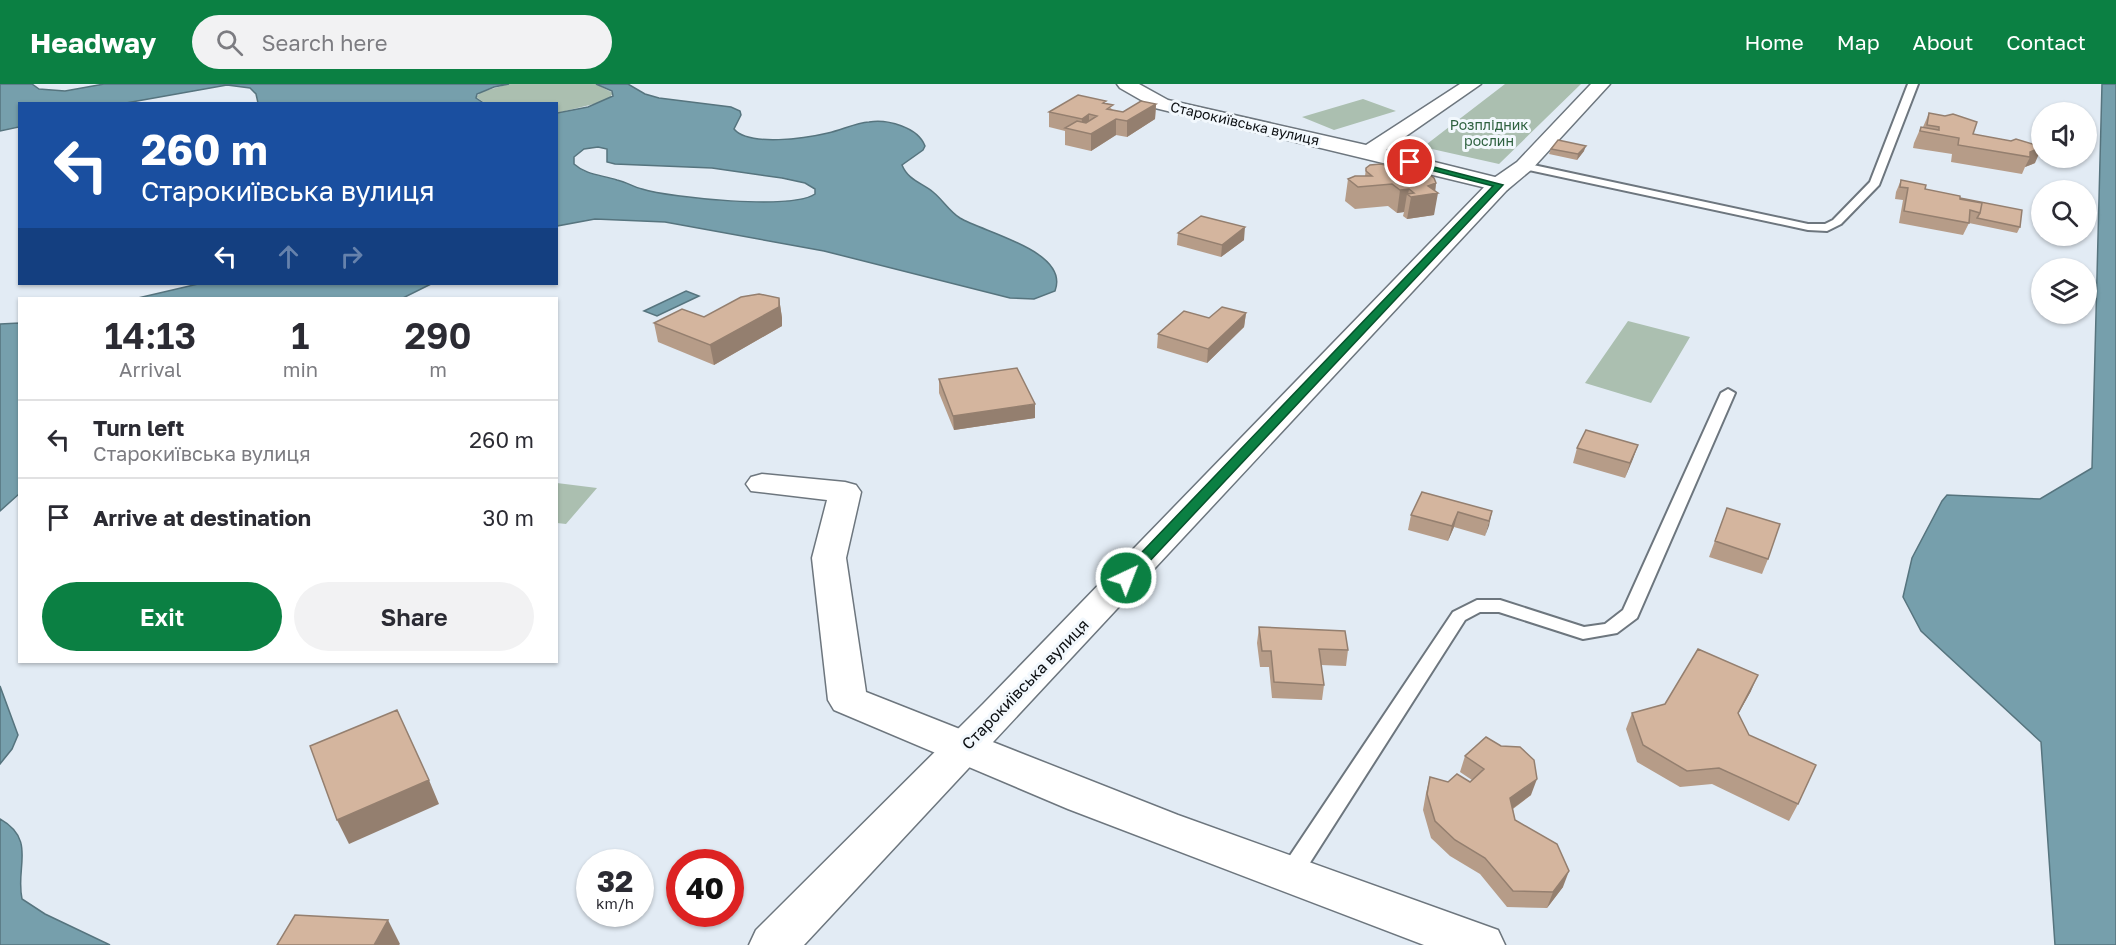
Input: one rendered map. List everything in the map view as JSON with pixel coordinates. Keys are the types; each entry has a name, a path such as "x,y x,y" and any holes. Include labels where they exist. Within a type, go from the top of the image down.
{"street":[{"name":"Старокиївська вулиця","path":"1126,84 1162,104 1369,152 1511,175"},
{"path":"1369,152 1472,84"},
{"name":"Старокиївська вулиця","path":"773,945 1601,84"},
{"path":"762,484 844,492 829,558 848,700 963,749 1289,876 1481,945"}],"lane":[{"path":"1511,175 1808,227 1827,228 1837,222 1875,183 1913,84"},
{"path":"1289,876 1459,616 1477,606 1500,606 1583,633 1610,630 1631,615 1728,393"}],"green space":[{"path":"509,84 596,84 613,93 609,99 602,102 558,113 558,102 484,102 476,97 481,92"},
{"name":"Розплідник рослин","path":"1505,84 1581,84 1499,164 1423,147"},
{"path":"1363,99 1396,111 1334,130 1302,117"},
{"path":"1628,321 1690,337 1651,403 1585,383"},
{"path":"558,483 597,488 566,524 558,523"}],"water":[{"path":"0,84 32,84 39,89 65,91 104,84 509,84 477,94 476,98 482,102 258,102 256,94 250,88 227,85 132,102 18,102 18,127 0,131"},
{"path":"596,84 628,84 645,94 659,98 731,107 740,111 741,115 734,129 741,135 752,138 779,140 807,137 876,121 893,123 909,129 921,139 925,146 923,150 902,165 908,174 933,192 960,218 1038,254 1050,265 1056,277 1055,291 1034,299 1010,298 824,251 665,222 595,219 558,226 558,113 588,107 613,96 612,91","holes":["598,147 607,149 607,162 712,168 782,178 805,183 815,189 815,194 802,199 758,202 678,196 639,188 589,173 574,164 574,157 584,149"]},
{"path":"2102,84 2116,84 2116,945 2055,945 2041,742 1921,631 1903,597 1912,558 1947,495 2040,499 2092,468"},
{"path":"194,285 429,285 405,297 142,297"},
{"path":"686,291 699,296 657,316 644,311"},
{"path":"18,323 18,495 0,511 0,324"},
{"path":"0,686 18,735 12,749 0,764"},
{"path":"0,819 11,827 21,845 22,899 45,914 110,945 0,945"}],"building":[{"path":"1078,95 1106,101 1103,103 1113,105 1107,109 1123,112 1141,101 1156,104 1127,121 1116,119 1091,134 1065,128 1077,121 1086,123 1097,116 1089,114 1082,119 1049,112"},
{"path":"1929,113 1945,116 1953,114 1977,122 1973,134 2011,141 2016,139 2031,144 2030,157 1958,145 1959,138 1920,131 1921,127 1939,130 1939,127 1927,125"},
{"path":"1558,140 1586,146 1578,154 1551,149"},
{"path":"1400,164 1409,169 1426,172 1434,178 1436,183 1428,186 1438,193 1411,197 1407,194 1414,193 1409,189 1400,190 1392,184 1358,187 1348,179 1355,176 1372,176 1366,168 1370,165 1389,166"},
{"path":"1901,180 1926,185 1925,189 1960,196 1960,199 1982,203 1980,213 1970,210 1969,223 1904,211 1908,188 1900,187"},
{"path":"1960,198 2022,210 2020,227 1977,218 1982,203"},
{"path":"1201,216 1245,227 1222,245 1178,233"},
{"path":"759,294 779,298 779,307 710,345 654,323 682,309 704,317 741,297"},
{"path":"1222,307 1246,313 1208,349 1158,334 1184,311 1209,318"},
{"path":"1017,368 1035,404 953,416 939,379"},
{"path":"1586,430 1638,445 1630,463 1577,448"},
{"path":"1422,492 1492,511 1489,521 1458,512 1452,526 1411,515"},
{"path":"1727,508 1780,524 1768,559 1715,541"},
{"path":"1259,627 1345,631 1348,650 1319,649 1324,685 1274,682 1271,651 1262,651"},
{"path":"1698,649 1758,675 1738,713 1749,735 1816,765 1798,804 1719,768 1687,771 1643,745 1632,713 1665,704"},
{"path":"397,710 429,780 337,820 310,746"},
{"path":"1486,737 1501,746 1520,747 1534,760 1537,779 1510,798 1515,820 1557,844 1569,871 1553,892 1513,891 1485,858 1455,840 1435,821 1427,794 1430,777 1448,782 1457,774 1470,782 1484,769 1465,756"},
{"path":"295,915 388,920 374,945 277,945"}],"route":[{"path":"1126,578 1499,185 1410,162"}]}
